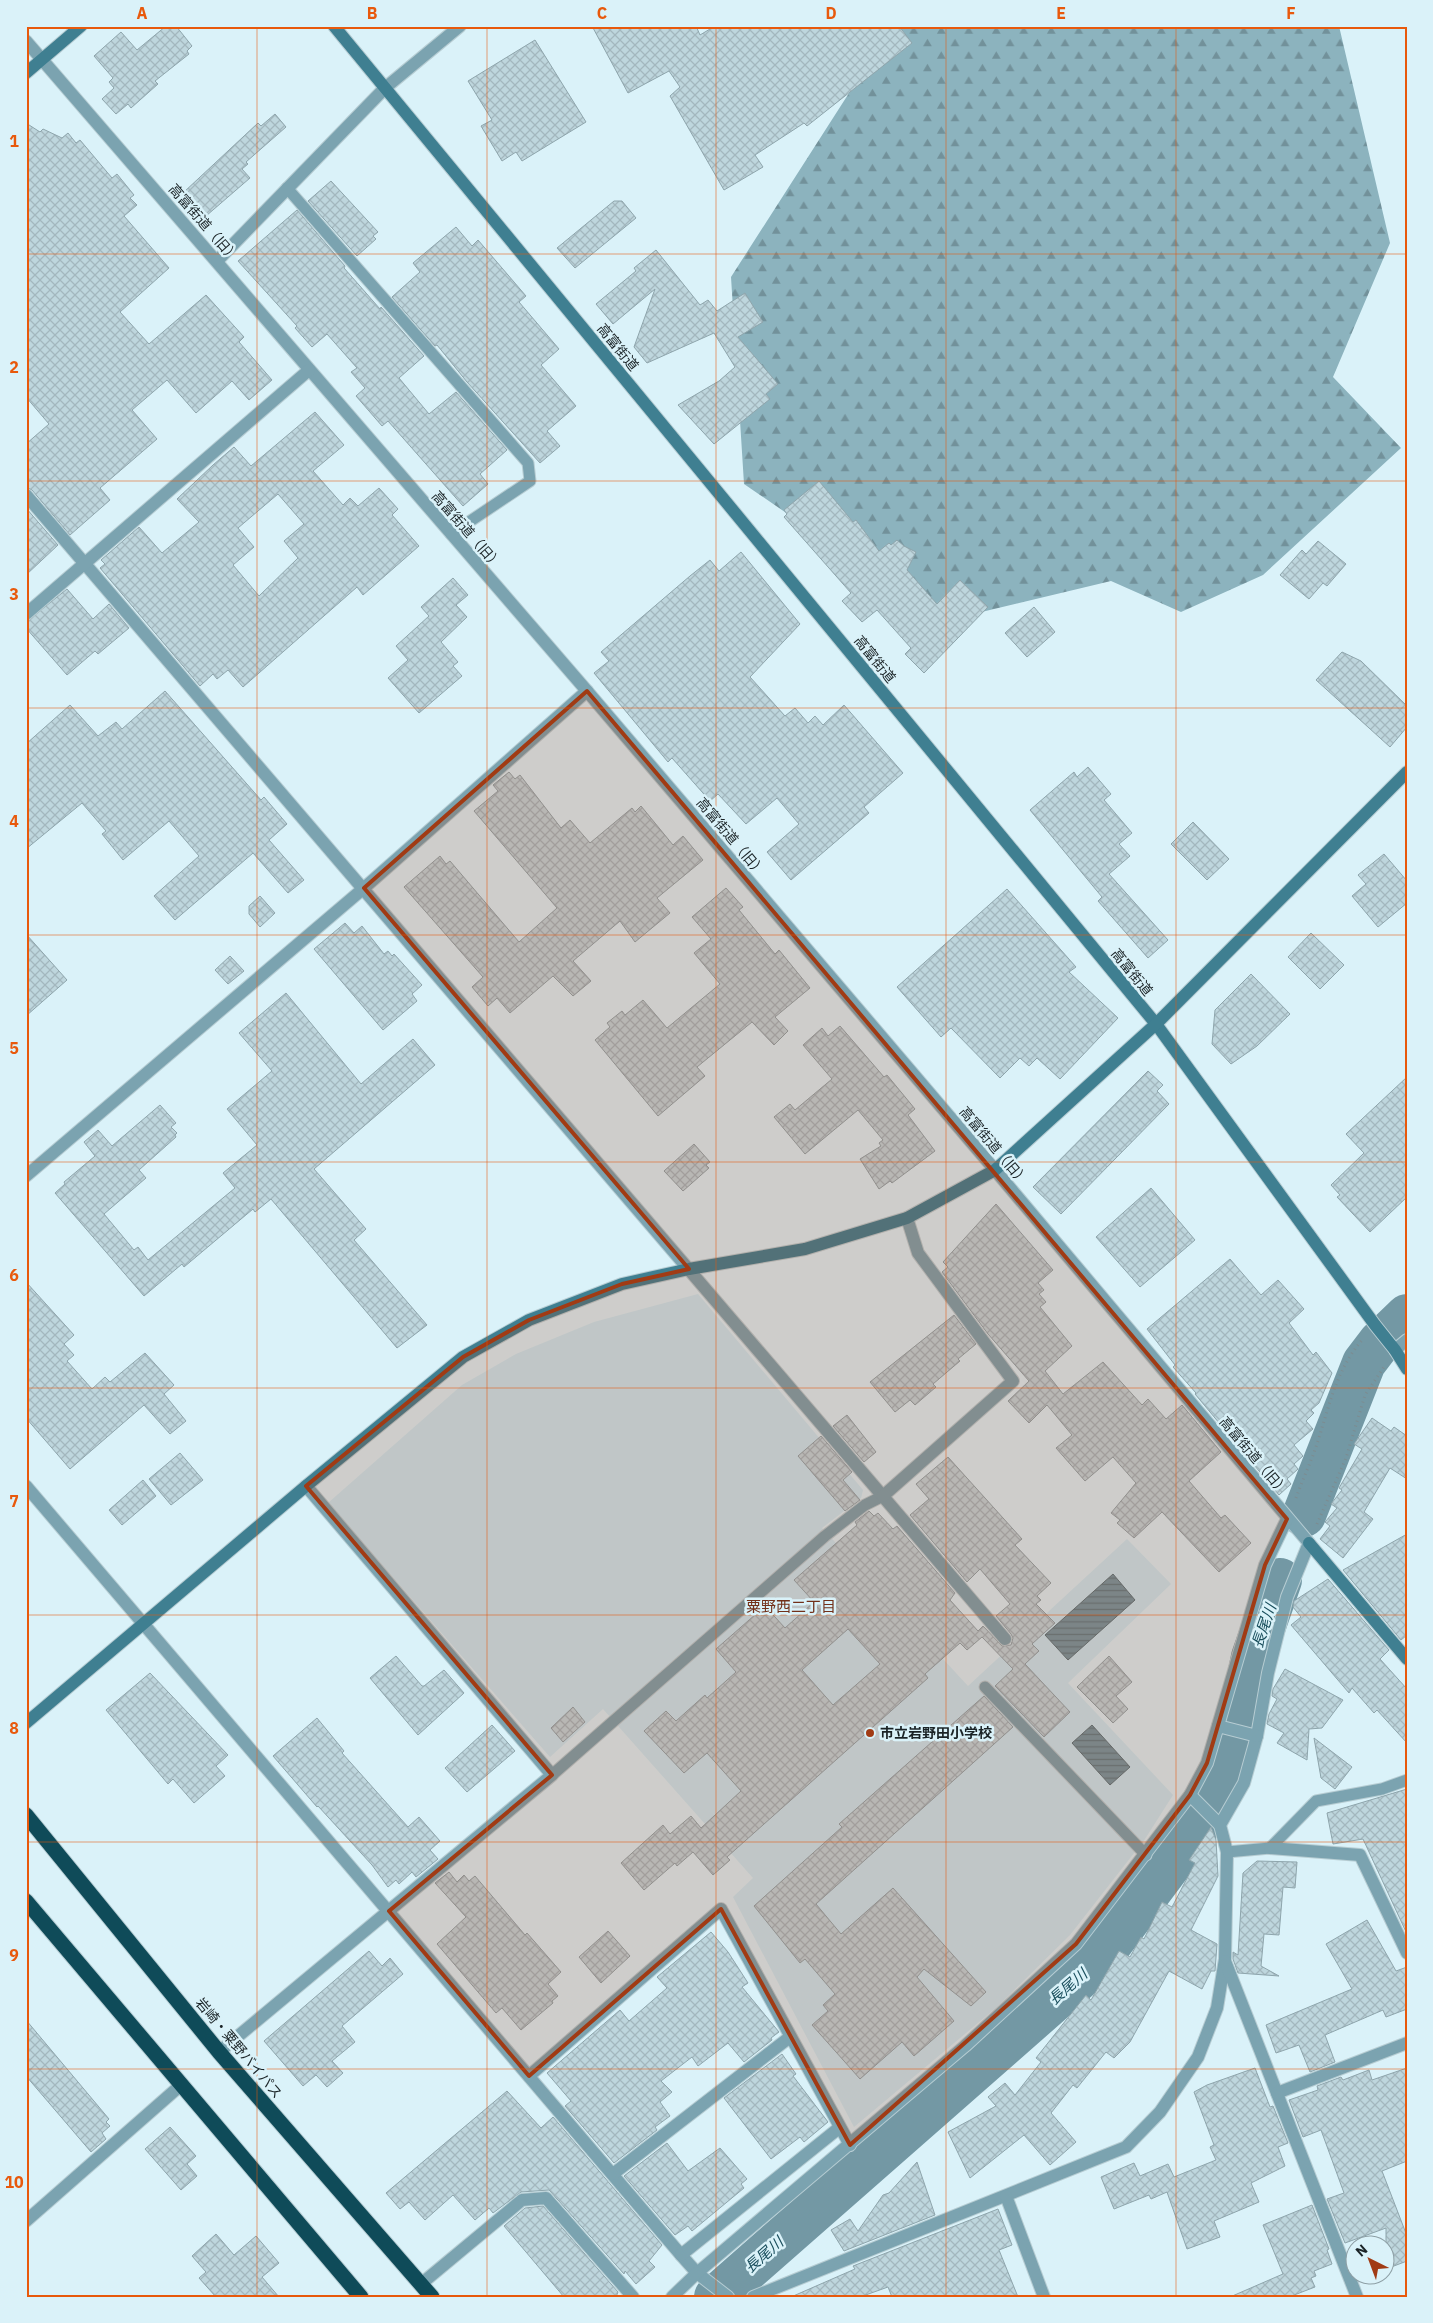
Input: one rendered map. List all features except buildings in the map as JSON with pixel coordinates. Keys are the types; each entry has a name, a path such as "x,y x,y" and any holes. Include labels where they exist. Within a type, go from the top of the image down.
{"highway":[{"name":"岩崎・粟野バイパス","path":"26,1815 219,2052 432,2297"},
{"path":"26,1901 361,2297"}],"street":[{"path":"26,73 81,26"},
{"name":"高富街道","path":"334,26 1156,1024 1395,1350"},
{"path":"217,261 385,88 460,26"},
{"name":"高富街道（旧）","path":"26,41 587,691 996,1170 1287,1519 1309,1542 1407,1659"},
{"path":"26,614 309,370"},
{"path":"26,495 1005,1639"},
{"path":"26,1176 364,888 587,691"},
{"path":"26,1723 306,1486 463,1357 529,1320 622,1284 689,1268 804,1249 907,1218 996,1170 1156,1024 1407,772"},
{"path":"883,1496 1013,1381 918,1253 907,1218"},
{"path":"1407,1340 1395,1350 1407,1369"},
{"path":"26,1486 145,1623 681,2255 697,2273 728,2297"},
{"path":"219,2052 552,1775 306,1486"},
{"path":"672,2297 697,2273 965,2046 1076,1944 1193,1798 1222,1727 1266,1565 1287,1519"},
{"path":"1217,1822 1244,1783 1253,1735 1287,1596 1309,1542"},
{"path":"1222,1727 1253,1735"},
{"path":"753,2297 1126,2147 1160,2112 1198,2057 1217,2008 1224,1958 1227,1852 1217,1822 1193,1798"},
{"path":"1270,1848 1360,1855 1407,1953"},
{"path":"529,2076 721,1909 850,2145"},
{"path":"1224,1958 1357,2297"},
{"path":"612,2174 790,2037"},
{"path":"1277,2093 1407,2043"},
{"path":"26,2221 181,2085"},
{"path":"681,2255 839,2128"},
{"path":"1006,2196 1044,2297"},
{"path":"421,2284 522,2200 546,2198 633,2297"}],"lane":[{"path":"287,188 528,463 530,481 451,534"},
{"path":"552,1775 825,1536 865,1505 883,1496"},
{"path":"984,1688 1146,1855"},
{"path":"1227,1852 1270,1848 1316,1801 1382,1789 1407,1780"}],"path":[{"path":"1287,1519 1316,1448 1332,1393 1348,1356 1375,1325"},
{"path":"1309,1542 1346,1458 1366,1394 1395,1350"}],"highlighted area":[{"path":"587,691 1287,1519 1265,1565 1207,1763 1190,1795 1076,1944 850,2145 721,1909 529,2076 389,1911 552,1775 306,1486 463,1357 529,1320 622,1284 689,1269 364,888"}],"shaded area":[{"name":"市立岩野田小学校","path":"698,1294 863,1490 861,1498 822,1528 968,1686 1127,1539 1171,1584 1068,1683 1173,1795 1145,1839 1070,1935 997,2007 854,2127 733,1897 753,1878 603,1709 550,1757 328,1503 462,1385 516,1354 594,1322"},
{"path":"1113,1574 1135,1600 1068,1660 1045,1635"},
{"path":"1092,1725 1130,1767 1110,1785 1072,1743"}],"green space":[{"path":"892,26 1339,26 1390,243 1333,377 1401,448 1263,575 1181,612 1111,581 944,621 744,484 731,277"}],"waterway":[{"name":"長尾川","path":"1304,1515 1364,1363 1380,1342 1407,1316"},
{"name":"長尾川","path":"716,2297 1095,1964 1195,1831 1231,1765 1253,1657 1280,1580"}],"place":[{"name":"市立岩野田小学校","path":"870,1733"}],"district":[{"name":"粟野西二丁目","path":"791,1607"}]}
